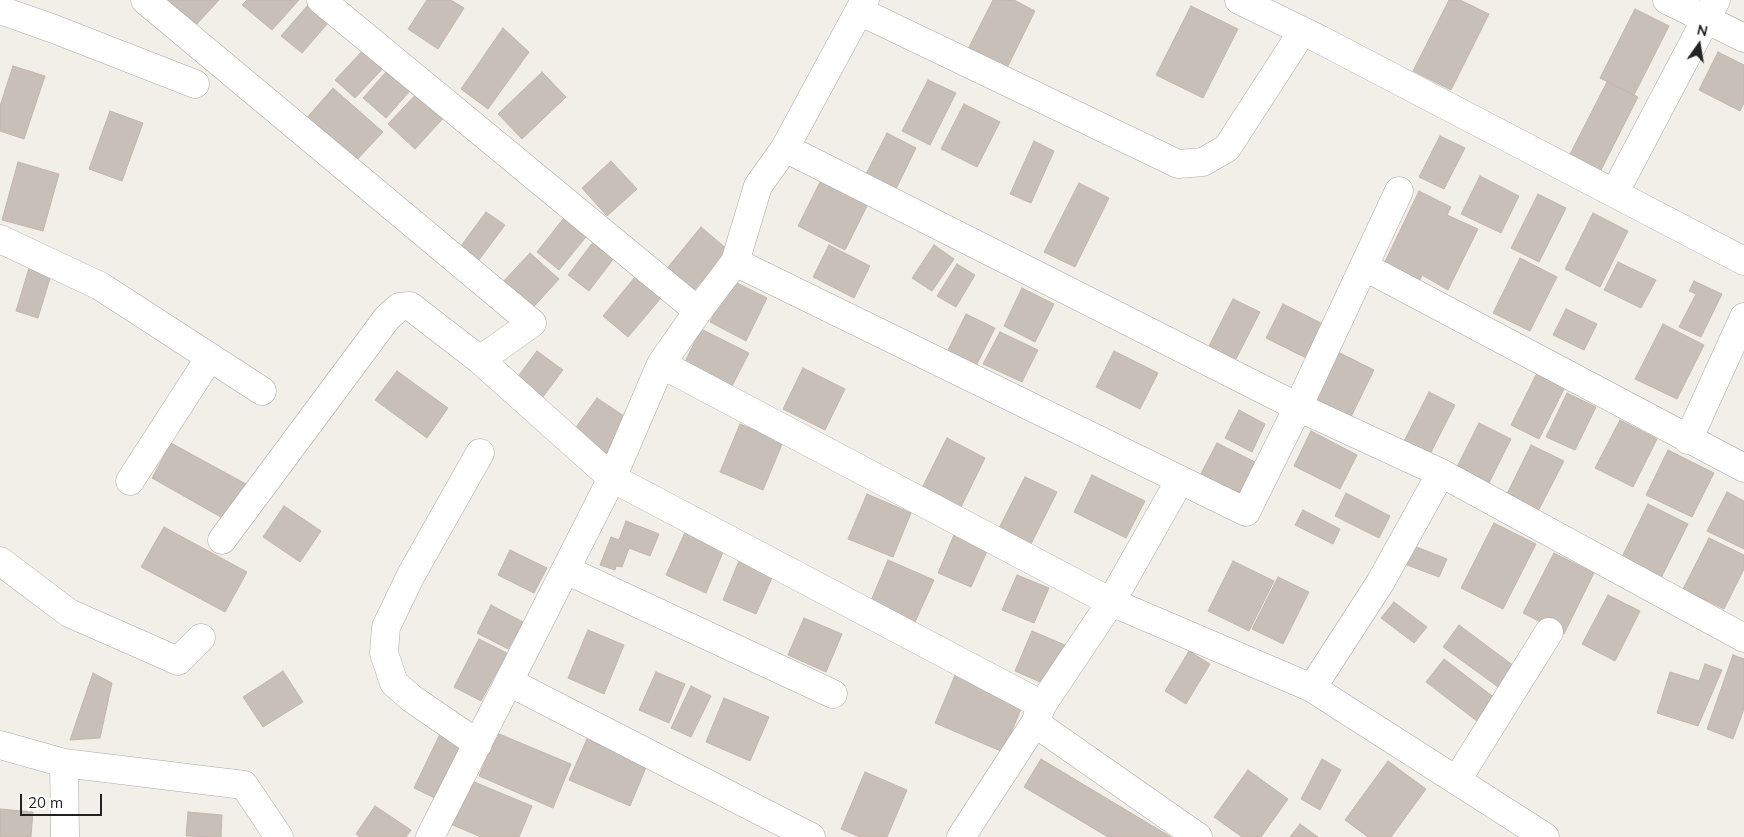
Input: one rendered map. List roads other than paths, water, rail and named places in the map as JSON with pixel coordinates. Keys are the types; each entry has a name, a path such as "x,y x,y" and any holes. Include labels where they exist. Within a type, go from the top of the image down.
{"street":[{"path":"145,0 532,323 480,360"},
{"path":"320,0 698,311"},
{"path":"1239,0 1319,39 1744,260"},
{"path":"1667,0 1711,10 1744,38"},
{"path":"430,837 612,478 661,364 698,311 736,262 758,186 785,148 862,5 1178,164 1203,162 1227,148 1302,32"},
{"path":"0,10 54,28 195,84"},
{"path":"1615,192 1711,10"},
{"path":"785,148 1298,407 1441,473 1744,638"},
{"path":"736,262 1246,512 1365,267 1399,191"},
{"path":"0,239 100,286 262,391"},
{"path":"1365,267 1688,440 1744,468"},
{"path":"222,540 387,318 399,307 410,306 480,360 612,478 1038,714 1198,837"},
{"path":"1688,440 1744,317"},
{"path":"130,481 210,357"},
{"path":"661,364 1111,602 1312,688 1545,837"},
{"path":"478,744 411,698 394,682 384,653 386,627 411,575 480,453"},
{"path":"1312,688 1380,583 1441,473"},
{"path":"961,837 1111,602 1180,480"},
{"path":"0,561 69,613 178,661 201,638"},
{"path":"566,570 833,694"},
{"path":"1457,780 1549,632"},
{"path":"509,682 811,837"},
{"path":"0,745 64,763 244,785 279,837"},
{"path":"64,763 65,837"}]}
